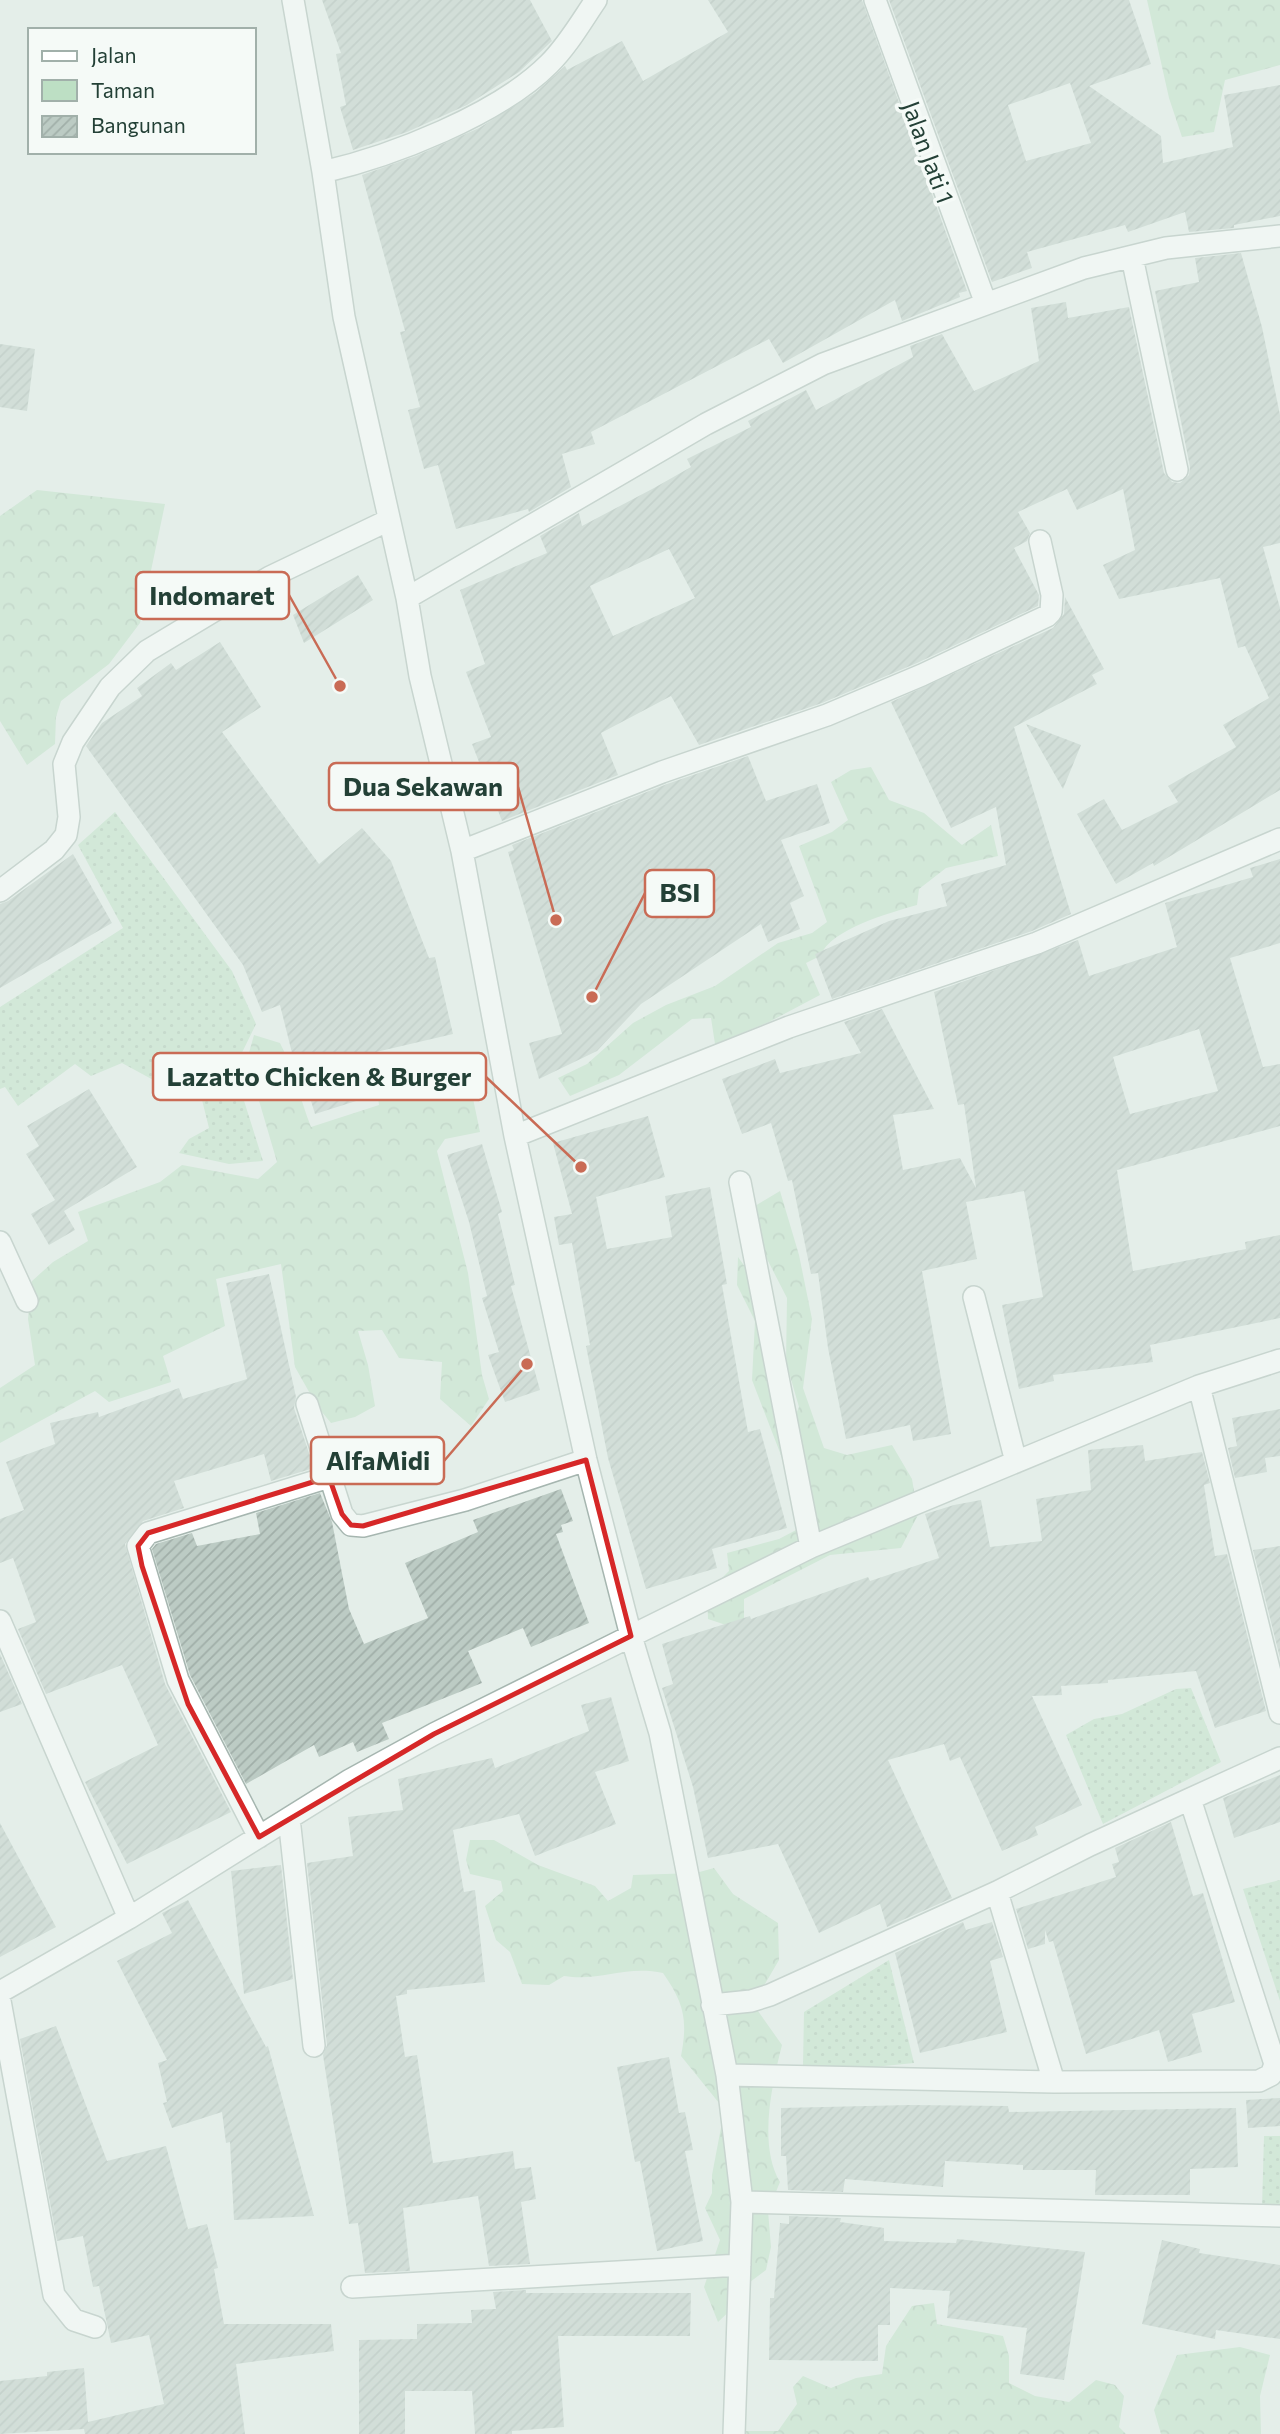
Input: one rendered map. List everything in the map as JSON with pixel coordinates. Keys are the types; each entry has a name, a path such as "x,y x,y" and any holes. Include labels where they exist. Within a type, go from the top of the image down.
{"street":[{"path":"293,0 323,172 344,317 407,598 420,676 462,850 512,1108 515,1136 586,1460 631,1636 660,1733 727,2075 742,2202 734,2434"},
{"path":"323,172 356,164 428,137 522,86 563,50 596,0"},
{"name":"Jalan Jati 1","path":"875,0 986,304"},
{"path":"407,598 706,424 823,364 1084,268 1166,248 1280,236"},
{"path":"1132,257 1177,470"},
{"path":"0,891 54,850 66,835 69,817 64,764 73,742 110,687 147,651 270,577 389,520"},
{"path":"462,850 662,772 827,715 922,675 1047,616 1052,612 1052,596 1040,541"},
{"path":"515,1136 789,1027 1037,943 1280,839"},
{"path":"740,1182 811,1547"},
{"path":"0,1242 27,1301"},
{"path":"974,1297 1016,1462"},
{"path":"0,1992 129,1918 289,1818 434,1734 811,1547 1199,1386 1280,1360"},
{"path":"1199,1386 1280,1713"},
{"path":"307,1404 342,1514 351,1525 363,1526 465,1500 586,1460"},
{"path":"259,1837 178,1680 138,1546 148,1533 329,1477"},
{"path":"0,1621 129,1918"},
{"path":"712,2005 751,2001 771,1995 997,1892 1090,1844 1280,1758"},
{"path":"727,2075 1054,2082 1259,2081 1271,2075 1275,2064 1190,1799"},
{"path":"289,1818 314,2046"},
{"path":"997,1892 1054,2082"},
{"path":"0,2001 54,2295 74,2320 94,2327"},
{"path":"742,2202 1280,2216"},
{"path":"352,2287 740,2265"}],"highlighted area":[{"path":"586,1460 631,1636 434,1734 259,1837 188,1704 142,1566 138,1546 148,1533 329,1477 342,1514 351,1525 363,1526"}],"green space":[{"path":"1147,0 1280,0 1280,65 1225,80 1214,132 1182,137 1169,98"},
{"path":"37,490 165,504 140,623 109,664 61,701 56,717 55,744 27,765 0,721 0,516"},
{"path":"871,767 889,800 924,813 962,845 991,825 998,856 946,868 919,889 917,905 863,923 836,937 820,956 806,963 820,995 769,1022 715,1044 711,1018 692,1019 619,1075 570,1096 558,1078 587,1064 633,1023 666,1005 715,986 778,943 812,933 827,922 799,846 832,832 848,820 831,782 851,770"},
{"path":"115,812 232,971 256,1024 234,1069 263,1161 229,1164 179,1153 189,1139 209,1128 197,1080 177,1063 157,1082 122,1063 91,1076 75,1064 18,1106 5,1087 0,1089 0,1007 123,928 78,845"},
{"path":"254,1035 280,1043 311,1127 379,1105 374,1068 422,1063 466,1065 480,1132 445,1139 437,1151 468,1273 482,1375 489,1399 471,1426 440,1399 442,1362 399,1358 382,1330 358,1331 368,1365 375,1406 355,1417 331,1423 317,1406 295,1367 281,1264 216,1279 225,1326 163,1356 171,1382 109,1402 95,1391 0,1443 0,1388 35,1365 28,1319 32,1281 53,1262 88,1241 78,1212 160,1182 182,1165 258,1179 277,1162 247,1060"},
{"path":"780,1191 799,1255 812,1319 803,1388 824,1448 847,1455 892,1445 912,1479 918,1515 901,1548 830,1555 744,1599 744,1631 708,1619 707,1593 729,1571 727,1553 779,1539 796,1530 793,1505 801,1448 784,1463 752,1380 755,1321 737,1285 738,1257 763,1292 788,1433 799,1407 786,1362 787,1298 748,1222 755,1206"},
{"path":"1191,1688 1221,1762 1103,1824 1066,1735 1094,1719 1122,1714 1176,1689"},
{"path":"470,1840 494,1840 538,1865 595,1886 608,1901 631,1888 633,1875 696,1873 714,1868 733,1894 778,1923 779,1960 755,2001 758,2011 782,2045 769,2114 770,2150 773,2167 780,2182 768,2211 771,2247 766,2270 742,2288 738,2303 718,2322 704,2287 720,2240 705,2208 712,2193 712,2175 723,2117 719,2103 681,2056 684,2022 676,1994 663,1973 649,1971 589,1977 564,1976 549,1985 522,1984 510,1952 496,1940 485,1906 503,1891 501,1881 470,1874 466,1860"},
{"path":"1280,1880 1280,2001 1243,1889"},
{"path":"889,1960 914,2063 824,2072 803,2066 804,2012"},
{"path":"1264,2136 1280,2136 1280,2205 1262,2208"},
{"path":"934,2303 937,2324 1003,2336 1009,2356 1009,2383 1035,2396 1069,2402 1096,2380 1115,2385 1124,2396 1119,2427 1126,2434 740,2434 741,2431 778,2431 797,2404 793,2387 803,2376 831,2388 856,2378 882,2374 886,2346 912,2306"},
{"path":"1240,2347 1270,2355 1260,2396 1261,2434 1161,2434 1154,2410 1177,2355"}],"building":[{"path":"322,0 530,0 552,41 519,72 467,105 407,132 353,150 340,107 346,105 336,54 341,53"},
{"path":"708,0 862,0 967,291 959,293 960,297 902,321 895,300 783,363 769,339 591,432 595,444 562,454 571,487 529,512 528,509 456,529 438,465 424,469 408,410 420,407 400,332 405,331 362,175 416,156 479,128 535,93 565,66 567,70 622,41 643,81 728,32"},
{"path":"889,0 1129,0 1151,64 1089,86 1161,136 1163,163 1233,147 1224,95 1280,85 1280,216 1234,225 1234,228 1189,232 1185,212 1128,232 1125,225 1027,252 1032,268 992,282","holes":["1070,83 1091,143 1026,161 1008,105"]},
{"path":"1241,253 1262,327 1280,415 1280,543 1263,547 1280,608 1280,790 1154,866 1153,863 1116,884 1077,814 1104,799 1122,830 1178,802 1168,786 1236,747 1223,725 1269,698 1245,646 1238,648 1220,578 1119,599 1103,565 1135,550 1123,489 1077,510 1067,489 1018,512 1030,533 1027,541 1014,548 1039,595 1038,606 917,663 822,703 699,745 671,696 601,733 618,775 502,821 472,744 491,737 466,672 485,664 460,590 547,553 540,536 579,513 582,526 654,488 691,467 687,459 751,427 748,421 806,390 816,410 913,357 910,346 942,334 974,391 1039,361 1031,308 1066,302 1068,318 1129,307 1164,473 1172,482 1180,483 1189,475 1190,467 1155,291 1199,282 1195,258","holes":["669,549 695,598 613,636 590,586"]},
{"path":"0,344 35,349 27,411 0,407"},
{"path":"358,575 373,600 304,643 293,615"},
{"path":"1065,597 1104,669 1092,675 1097,684 1014,727 1071,914 1032,931 832,999 815,954 889,921 947,906 941,884 1006,865 996,807 951,828 891,702 1053,628 1064,614"},
{"path":"220,642 261,707 222,732 319,864 362,828 391,861 429,958 435,957 453,1034 359,1056 372,1096 315,1114 296,1052 292,1053 280,1005 262,1012 243,965 86,746 102,723 142,696 137,688 171,663 176,670"},
{"path":"1026,724 1081,745 1063,789"},
{"path":"748,756 766,801 817,784 830,823 781,840 804,896 790,903 800,929 768,942 761,924 641,1004 597,1051 539,1079 529,1043 562,1034 508,852 514,850 512,845 667,784"},
{"path":"73,854 112,923 0,988 0,904"},
{"path":"1280,859 1280,943 1230,958 1263,1067 1280,1064 1280,1126 1117,1170 1133,1271 1246,1249 1245,1242 1280,1235 1280,1318 1150,1345 1153,1362 1053,1375 1054,1381 1019,1389 1002,1305 1043,1297 1024,1191 966,1202 977,1259 922,1271 951,1434 913,1441 910,1425 846,1439 828,1348 818,1273 811,1274 792,1180 788,1181 771,1123 742,1134 722,1079 775,1059 780,1073 861,1053 844,1022 882,1009 934,1109 893,1115 903,1170 960,1158 976,1188 964,1104 958,1105 934,992 1078,940 1089,976 1177,947 1165,903 1253,877 1250,868","holes":["1199,1029 1218,1091 1130,1114 1113,1057"]},
{"path":"89,1089 137,1167 64,1211 75,1230 49,1245 31,1214 55,1200 26,1154 39,1146 27,1126"},
{"path":"648,1116 665,1177 596,1197 607,1249 672,1237 665,1196 710,1187 727,1284 722,1285 748,1432 760,1429 787,1528 712,1549 717,1568 646,1589 608,1458 586,1346 590,1345 572,1243 559,1245 554,1217 572,1214 553,1143"},
{"path":"482,1144 502,1212 498,1214 515,1285 511,1286 540,1390 505,1402 488,1355 499,1352 482,1298 487,1296 469,1222 447,1155"},
{"path":"269,1274 296,1397 294,1408 314,1468 271,1481 264,1454 174,1481 184,1508 143,1521 125,1544 165,1684 231,1812 127,1864 85,1782 158,1745 122,1665 46,1694 18,1629 36,1622 13,1558 0,1563 0,1519 24,1510 6,1462 55,1444 50,1423 98,1412 99,1417 179,1388 183,1399 247,1379 226,1283"},
{"path":"1280,1409 1280,1456 1265,1458 1267,1472 1235,1478 1228,1448 1237,1446 1232,1418"},
{"path":"1143,1445 1145,1461 1202,1452 1210,1483 1204,1485 1215,1556 1227,1554 1266,1711 1215,1728 1196,1671 1108,1680 1108,1683 1061,1686 1062,1695 1032,1696 1082,1805 1035,1827 1038,1835 1002,1851 960,1757 950,1761 944,1744 888,1760 952,1898 887,1927 880,1904 819,1933 778,1844 708,1858 693,1787 662,1688 673,1684 662,1644 750,1616 751,1619 868,1577 870,1581 939,1558 925,1514 954,1505 981,1500 990,1547 1042,1541 1036,1499 1091,1490 1088,1450"},
{"path":"561,1489 573,1521 561,1525 563,1532 556,1534 589,1623 531,1647 523,1628 468,1651 482,1683 382,1723 389,1739 357,1752 353,1742 319,1757 314,1745 246,1784 190,1675 152,1549 156,1544 192,1533 197,1546 260,1534 256,1513 320,1493 332,1522 349,1609 364,1644 428,1618 405,1563 478,1532 473,1520"},
{"path":"1280,1546 1280,1658 1253,1550"},
{"path":"0,1654 22,1704 0,1712"},
{"path":"611,1697 629,1761 595,1772 616,1824 535,1856 519,1814 453,1830 464,1892 475,1890 485,1982 407,1990 407,1994 396,1996 405,2057 417,2055 433,2163 513,2151 515,2169 531,2167 536,2199 521,2202 530,2264 489,2266 478,2196 403,2208 410,2271 365,2273 358,2223 349,2224 323,2055 327,2045 307,1863 353,1856 348,1817 403,1810 398,1779 492,1758 495,1768 589,1731 581,1705"},
{"path":"1280,1775 1280,1822 1234,1838 1223,1798"},
{"path":"1171,1822 1193,1896 1203,1893 1235,2002 1192,2014 1202,2052 1168,2062 1159,2030 1086,2054 1053,1941 1049,1942 1045,1930 1045,1944 1028,1949 1016,1909 1116,1877 1112,1864 1119,1862 1115,1848"},
{"path":"0,1823 56,1927 0,1957"},
{"path":"281,1865 293,1979 244,1994 231,1871"},
{"path":"188,1900 266,2047 268,2046 314,2216 234,2220 230,2142 226,2143 222,2112 172,2128 163,2103 167,2102 158,2063 167,2060 117,1961 172,1933 162,1913"},
{"path":"963,1922 966,1930 992,1922 1003,1957 990,1961 1007,2032 920,2053 895,1953"},
{"path":"56,2026 107,2161 166,2146 188,2229 207,2224 218,2268 214,2269 224,2324 331,2324 334,2351 236,2364 245,2434 85,2434 84,2429 0,2434 0,2381 47,2376 47,2372 84,2368 88,2422 164,2404 149,2335 111,2343 99,2286 93,2287 83,2236 57,2241 20,2039"},
{"path":"669,2057 679,2113 685,2112 693,2150 685,2151 703,2241 657,2251 640,2161 635,2162 617,2067"},
{"path":"1280,2098 1280,2126 1248,2128 1246,2100"},
{"path":"1008,2106 1009,2112 1236,2108 1238,2167 1190,2169 1190,2195 1095,2195 1096,2170 1023,2170 1023,2165 945,2161 943,2187 845,2179 843,2192 788,2190 786,2156 781,2156 781,2108"},
{"path":"789,2216 841,2218 840,2222 884,2228 884,2241 956,2243 957,2239 1085,2252 1064,2380 1020,2374 1027,2328 947,2318 950,2291 890,2288 890,2325 878,2325 878,2361 769,2360 770,2298 774,2298 780,2223 789,2224"},
{"path":"1162,2240 1200,2249 1199,2253 1280,2265 1280,2339 1216,2330 1215,2339 1142,2324"},
{"path":"526,2290 526,2293 691,2293 690,2336 558,2336 564,2427 512,2431 512,2434 475,2434 472,2391 405,2391 405,2434 359,2434 359,2340 417,2339 417,2324 472,2323 471,2310 496,2309 493,2292"}],"place":[{"name":"Indomaret","path":"340,686"},
{"name":"Dua Sekawan","path":"556,920"},
{"name":"BSI","path":"592,997"},
{"name":"Lazatto Chicken & Burger","path":"581,1167"},
{"name":"AlfaMidi","path":"527,1364"}]}
